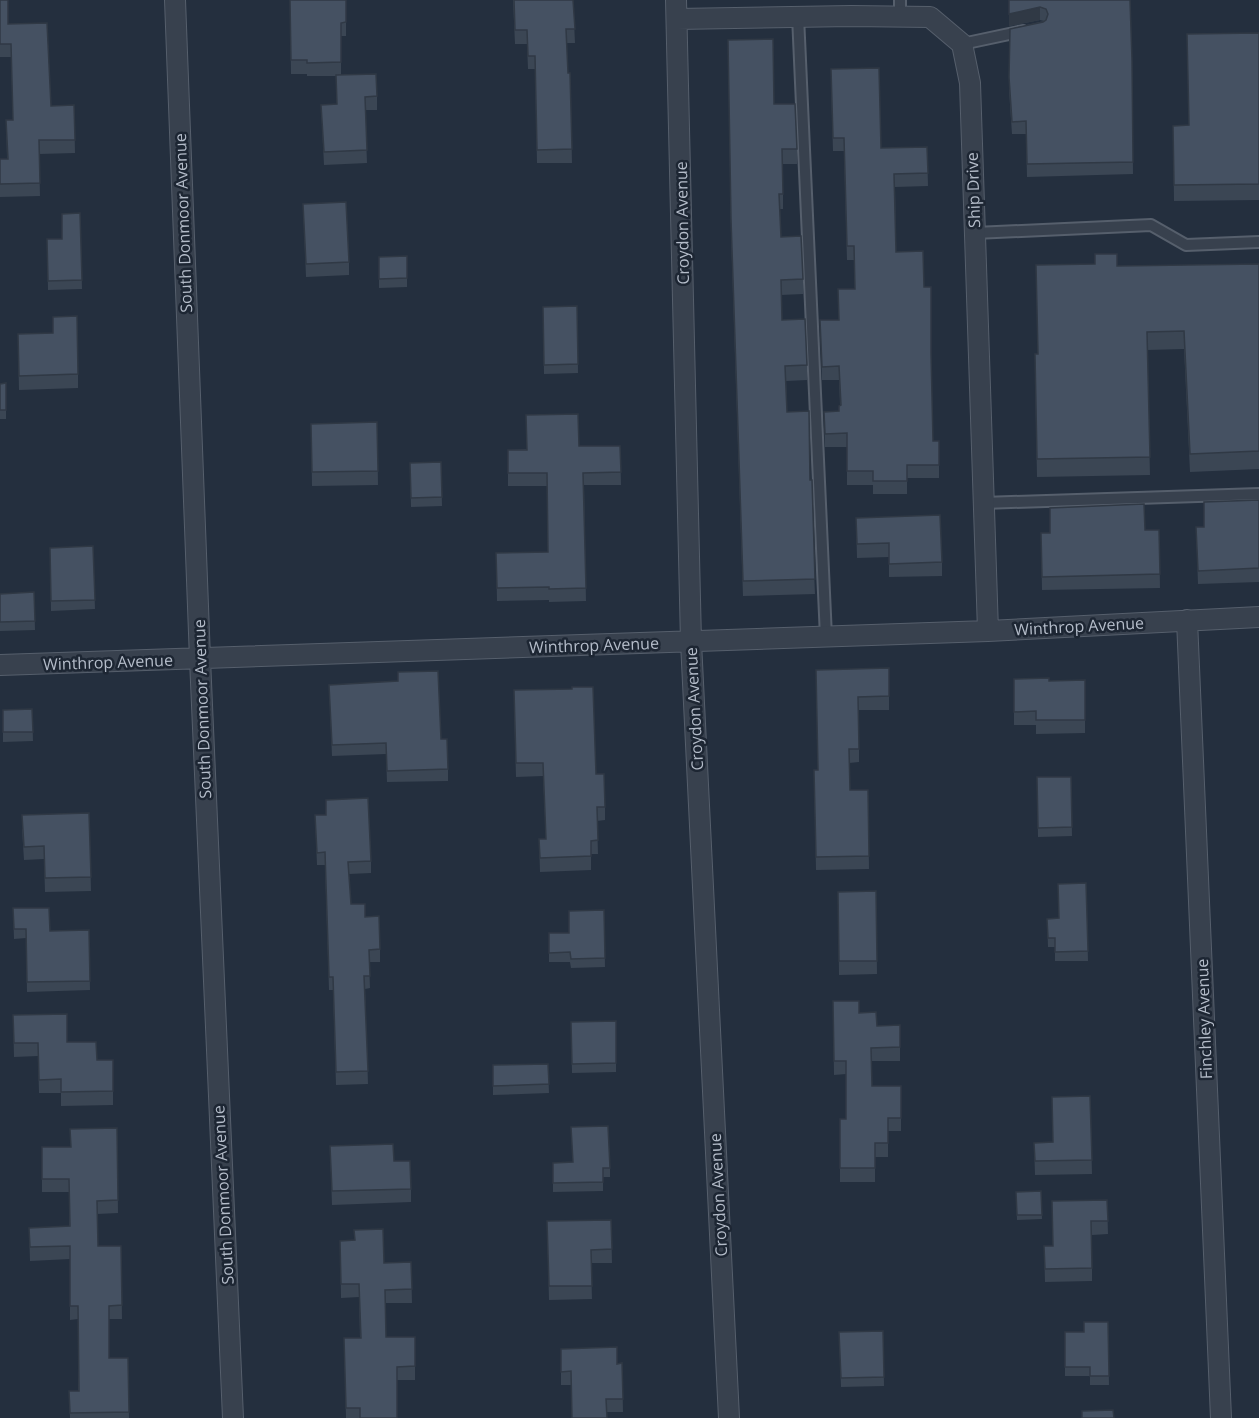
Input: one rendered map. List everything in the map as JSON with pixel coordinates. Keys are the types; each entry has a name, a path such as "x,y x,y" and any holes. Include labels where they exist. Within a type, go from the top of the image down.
{"street":[{"name":"South Donmoor Avenue","path":"175,0 200,659 233,1418"},
{"path":"676,9 798,16 900,8 930,17 962,44"},
{"name":"Croydon Avenue","path":"676,9 691,642 729,1418"},
{"name":"Ship Drive","path":"962,44 969,83 988,631"},
{"name":"Winthrop Avenue","path":"0,665 988,631 1259,617"},
{"name":"Finchley Avenue","path":"1187,620 1221,1418"}],"lane":[{"path":"798,16 826,637"},
{"path":"962,44 1029,29"},
{"path":"975,233 1151,225 1186,245 1259,242"},
{"path":"983,503 1259,494"}],"building":[{"path":"0,0 8,0 8,24 47,23 51,106 74,105 75,140 39,140 40,183 0,184 0,159 8,159 6,120 13,120 11,44 0,44"},
{"path":"290,0 346,0 346,22 341,23 341,62 307,63 307,60 291,60"},
{"path":"514,0 573,0 575,29 566,29 572,149 537,150 535,56 528,56 527,30 515,30"},
{"path":"1009,0 1130,0 1133,162 1027,164 1026,121 1012,122 1009,77 1010,29 1043,22 1048,14 1046,9 1040,7 1009,14"},
{"path":"1259,33 1259,184 1174,185 1173,126 1189,125 1187,34"},
{"path":"773,39 774,104 795,104 797,149 782,149 783,194 779,194 781,237 801,236 803,279 781,280 782,320 805,319 807,365 785,366 787,412 809,411 815,579 743,581 731,219 728,40"},
{"path":"879,68 881,148 927,147 928,173 894,174 896,252 923,251 924,287 931,287 933,441 939,441 939,465 907,465 907,481 873,481 873,471 847,471 847,433 825,434 824,412 839,411 841,405 839,366 822,367 820,320 839,320 838,289 855,289 854,246 847,246 844,138 833,138 831,69"},
{"path":"376,74 377,96 365,97 367,150 324,152 321,105 337,104 336,75"},
{"path":"346,202 349,262 306,264 303,204"},
{"path":"80,213 82,280 48,281 47,239 62,239 62,214"},
{"path":"1095,254 1117,254 1117,266 1259,264 1259,451 1190,454 1184,331 1147,332 1150,457 1037,459 1036,265 1095,264"},
{"path":"407,256 407,278 379,279 379,257"},
{"path":"577,306 578,364 544,365 543,307"},
{"path":"77,316 78,374 19,376 18,334 53,333 53,317"},
{"path":"6,383 6,410 0,410 0,384"},
{"path":"578,414 579,446 620,446 621,472 583,473 586,588 497,588 496,553 548,552 547,473 508,473 508,450 527,450 526,415"},
{"path":"377,422 378,471 312,472 311,424"},
{"path":"441,462 442,497 411,498 410,463"},
{"path":"1259,500 1259,568 1198,571 1196,527 1204,527 1204,502"},
{"path":"1144,504 1145,530 1159,530 1160,574 1042,577 1041,533 1050,533 1050,508"},
{"path":"940,515 942,562 889,564 889,543 857,544 856,518"},
{"path":"93,546 95,600 51,601 50,548"},
{"path":"34,592 35,621 0,622 0,594"},
{"path":"889,668 889,696 858,697 859,749 849,749 850,790 868,790 869,856 816,857 814,770 818,770 816,670"},
{"path":"438,671 441,739 447,739 448,769 387,771 386,743 332,745 329,685 398,681 398,672"},
{"path":"1049,678 1049,681 1085,680 1085,720 1036,720 1036,711 1014,712 1014,679"},
{"path":"572,687 593,687 596,774 604,774 605,807 597,807 598,840 591,841 591,856 540,858 539,839 546,839 543,763 516,763 514,690 572,689"},
{"path":"32,709 33,732 3,732 3,710"},
{"path":"1037,777 1071,777 1072,827 1038,828"},
{"path":"368,798 371,861 348,862 351,904 365,904 365,917 379,916 380,949 369,950 370,976 364,976 368,1071 336,1072 333,977 329,977 325,852 317,853 315,815 326,815 326,800"},
{"path":"89,813 91,877 45,878 44,846 24,847 22,815"},
{"path":"1086,883 1088,951 1055,952 1055,938 1048,938 1047,919 1059,918 1058,884"},
{"path":"876,891 877,961 839,961 838,892"},
{"path":"13,908 49,908 50,931 89,930 90,981 27,982 26,929 14,929"},
{"path":"604,910 605,958 571,959 570,952 549,953 549,933 569,933 569,911"},
{"path":"833,1001 859,1001 859,1013 876,1012 877,1026 900,1025 900,1047 871,1048 872,1086 901,1086 901,1118 888,1118 888,1143 875,1143 875,1168 840,1168 840,1119 846,1119 846,1061 834,1061"},
{"path":"67,1014 67,1042 96,1042 97,1060 113,1060 113,1091 61,1092 61,1079 39,1080 38,1043 14,1043 13,1015"},
{"path":"616,1021 616,1063 572,1064 571,1022"},
{"path":"548,1064 549,1084 493,1086 493,1065"},
{"path":"1090,1096 1092,1160 1035,1161 1034,1143 1053,1142 1052,1097"},
{"path":"608,1126 610,1168 603,1168 603,1182 553,1183 553,1163 573,1162 571,1127"},
{"path":"117,1128 118,1200 97,1201 98,1246 121,1246 122,1305 109,1306 109,1358 128,1358 129,1412 70,1413 69,1391 79,1391 78,1306 70,1306 70,1246 30,1247 29,1228 70,1226 69,1179 42,1179 42,1147 71,1147 70,1129"},
{"path":"393,1144 394,1161 410,1161 411,1189 332,1191 330,1146"},
{"path":"1041,1191 1042,1215 1017,1215 1016,1192"},
{"path":"1107,1200 1108,1221 1091,1221 1092,1268 1045,1269 1044,1246 1053,1246 1052,1201"},
{"path":"611,1220 612,1249 591,1250 592,1286 549,1286 547,1221"},
{"path":"383,1229 384,1263 411,1262 412,1289 385,1290 386,1337 415,1337 415,1366 397,1367 397,1418 360,1418 360,1408 346,1408 344,1338 361,1338 359,1284 341,1284 340,1241 355,1240 354,1230"},
{"path":"1084,1322 1108,1322 1109,1376 1090,1376 1090,1367 1065,1367 1065,1332 1084,1332"},
{"path":"883,1331 884,1377 841,1378 839,1332"},
{"path":"617,1347 617,1364 622,1363 623,1399 606,1399 607,1418 572,1418 571,1371 561,1372 561,1349"},
{"path":"1113,1410 1114,1418 1082,1418 1082,1411"}]}
